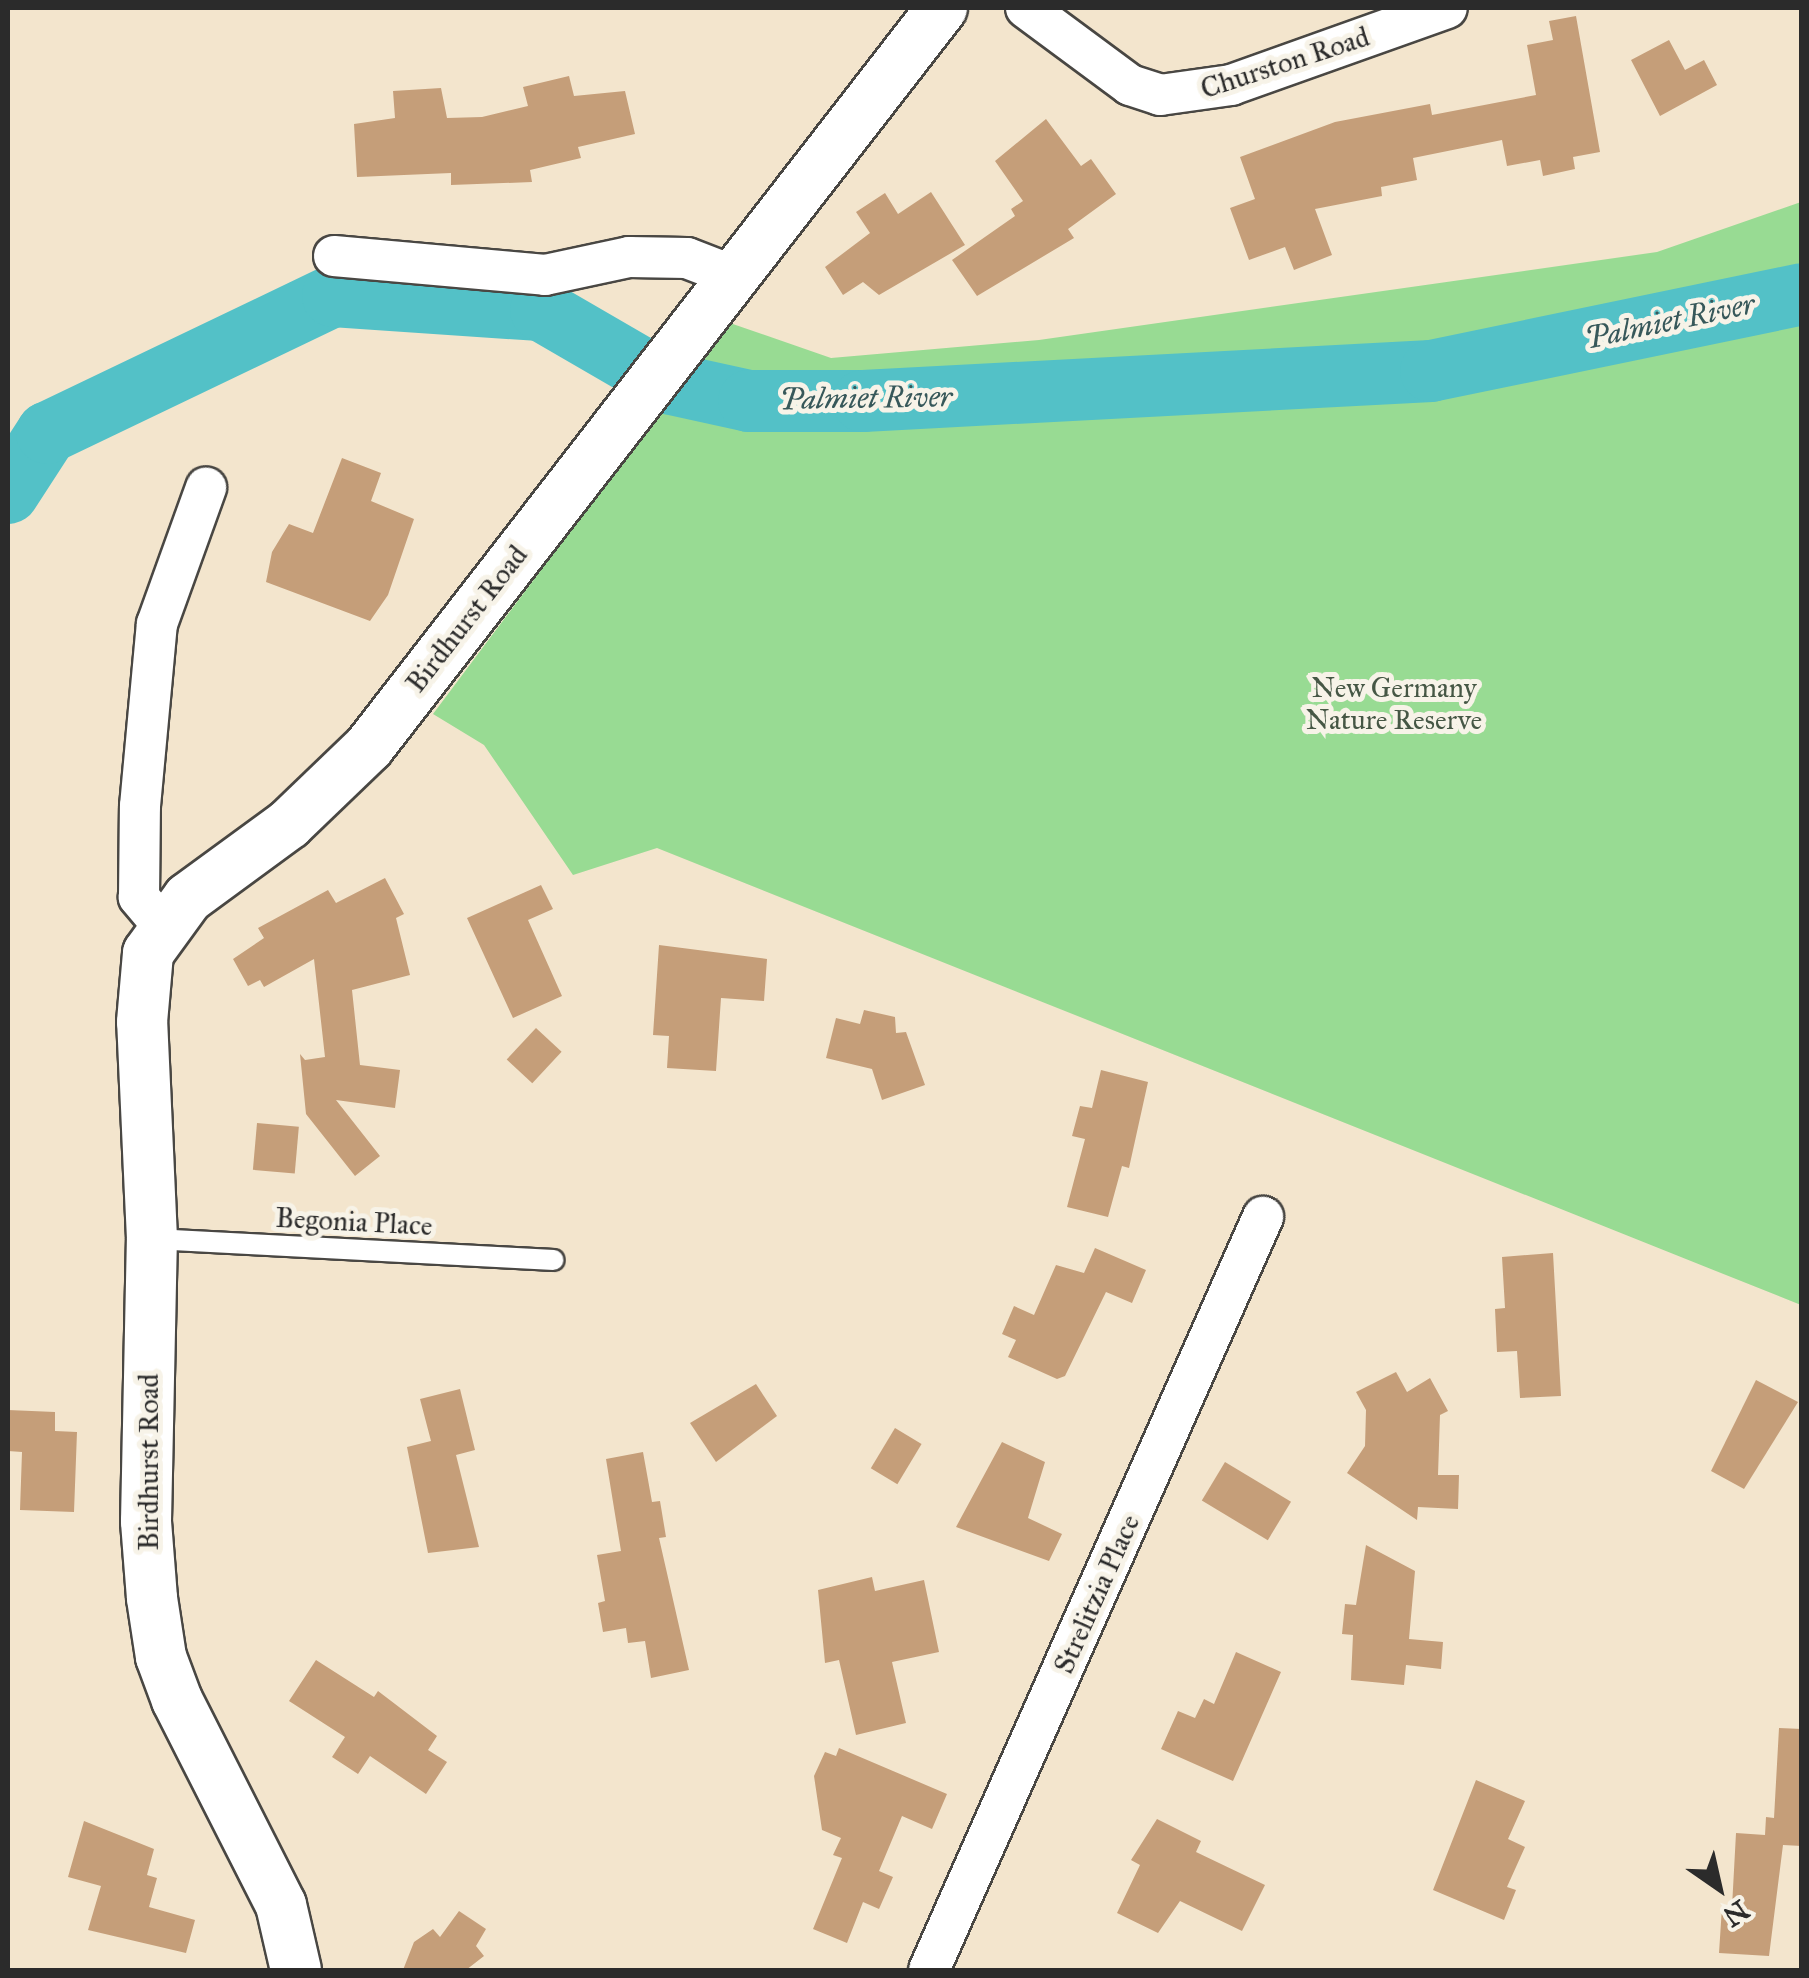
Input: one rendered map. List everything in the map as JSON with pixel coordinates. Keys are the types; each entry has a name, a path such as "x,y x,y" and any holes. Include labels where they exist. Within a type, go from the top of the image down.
{"street":[{"name":"Birdhurst Road","path":"296,1970 281,1905 162,1657 146,1521 152,1238 142,1022 148,953 163,926 188,898 289,824 368,747 942,8"},
{"name":"Churston Road","path":"1026,8 1130,84 1160,95 1231,85 1447,8"},
{"path":"334,256 545,275 629,257 688,258 719,292"},
{"path":"163,926 139,897 143,770 158,624 206,488"},
{"name":"Strelitzia Place","path":"930,1970 1263,1217"}],"lane":[{"name":"Begonia Place","path":"152,1238 553,1260"}],"green space":[{"name":"New Germany Nature Reserve","path":"1801,202 1801,1305 657,848 573,875 484,745 433,714 727,322 831,358 1039,340 1657,252"}],"building":[{"path":"1576,16 1600,152 1573,157 1575,169 1543,176 1540,160 1507,166 1502,140 1413,158 1417,180 1381,187 1382,196 1315,209 1332,255 1294,270 1285,247 1249,260 1230,208 1255,199 1240,157 1335,122 1430,104 1432,115 1536,95 1527,45 1553,40 1549,21"},
{"path":"1669,40 1685,70 1704,60 1717,85 1660,116 1631,60"},
{"path":"569,76 574,96 625,91 635,134 578,147 581,158 530,170 532,182 451,185 451,173 357,177 354,124 395,118 393,91 441,88 447,118 482,117 528,106 523,87"},
{"path":"1046,119 1081,166 1091,159 1116,194 1068,229 1074,238 977,296 952,260 1015,216 1011,209 1023,201 995,161"},
{"path":"931,192 965,245 879,295 863,282 843,295 825,267 870,233 856,212 885,193 898,214"},
{"path":"342,458 381,473 371,501 414,519 388,595 370,621 266,582 272,552 289,524 313,533"},
{"path":"385,878 404,914 396,918 410,975 352,990 360,1065 400,1070 395,1108 336,1100 380,1156 355,1176 306,1114 300,1054 305,1060 325,1057 314,959 264,987 260,980 248,986 233,959 264,938 258,928 328,890 336,903"},
{"path":"541,885 553,909 528,920 562,996 513,1018 467,918"},
{"path":"659,945 767,959 764,1001 721,998 716,1071 667,1068 669,1036 653,1035"},
{"path":"864,1010 895,1017 896,1033 906,1032 925,1085 882,1100 872,1069 826,1058 836,1018 860,1024"},
{"path":"536,1028 562,1052 532,1083 507,1059"},
{"path":"1101,1070 1148,1082 1129,1168 1122,1166 1108,1217 1067,1207 1085,1139 1072,1136 1080,1106 1092,1108"},
{"path":"257,1123 299,1127 295,1173 253,1170"},
{"path":"1095,1248 1146,1270 1132,1303 1106,1292 1065,1376 1057,1379 1008,1357 1016,1340 1002,1334 1014,1306 1034,1315 1056,1265 1084,1273"},
{"path":"1553,1253 1561,1396 1520,1398 1517,1351 1497,1352 1495,1309 1505,1308 1502,1257"},
{"path":"1396,1372 1407,1392 1430,1378 1448,1411 1440,1415 1438,1475 1459,1475 1458,1509 1418,1507 1417,1520 1347,1473 1365,1446 1366,1410 1356,1392"},
{"path":"1756,1380 1798,1402 1744,1489 1711,1471"},
{"path":"756,1384 777,1416 716,1462 690,1423"},
{"path":"460,1389 475,1450 456,1455 479,1547 428,1553 407,1447 431,1441 420,1399"},
{"path":"8,1410 55,1412 55,1431 77,1432 74,1512 20,1510 22,1452 8,1451"},
{"path":"895,1428 922,1444 897,1484 871,1468"},
{"path":"1002,1442 1045,1462 1028,1518 1062,1534 1049,1561 956,1527"},
{"path":"643,1452 652,1502 660,1501 666,1537 659,1538 689,1670 651,1678 645,1641 628,1643 626,1628 603,1632 598,1603 605,1601 597,1555 621,1551 606,1459"},
{"path":"1225,1462 1291,1502 1268,1540 1202,1501"},
{"path":"1366,1545 1415,1571 1409,1639 1443,1642 1441,1669 1406,1665 1404,1685 1351,1680 1353,1635 1342,1634 1345,1604 1356,1605"},
{"path":"872,1577 875,1591 924,1580 939,1652 892,1662 906,1723 856,1735 839,1660 825,1663 818,1590"},
{"path":"1236,1652 1281,1672 1233,1781 1161,1749 1178,1711 1195,1718 1204,1699 1214,1704"},
{"path":"316,1660 374,1697 378,1691 437,1736 428,1750 447,1762 426,1794 370,1756 358,1774 332,1757 345,1737 289,1701"},
{"path":"1779,1728 1802,1729 1802,1846 1783,1845 1769,1956 1719,1953 1722,1907 1732,1907 1736,1833 1765,1835 1766,1817 1774,1818"},
{"path":"839,1748 947,1794 932,1829 902,1816 879,1871 893,1877 879,1909 863,1902 847,1943 813,1929 842,1858 833,1855 841,1838 822,1830 814,1776 825,1752 836,1756"},
{"path":"1476,1780 1525,1801 1508,1839 1525,1847 1507,1887 1516,1890 1504,1920 1433,1890"},
{"path":"1157,1819 1201,1841 1196,1852 1265,1885 1242,1931 1180,1901 1158,1933 1117,1913 1140,1865 1131,1860"},
{"path":"84,1821 154,1849 147,1875 157,1878 149,1907 195,1920 186,1953 88,1930 101,1886 68,1877"},
{"path":"459,1911 486,1929 476,1946 484,1956 466,1970 403,1970 414,1942 433,1929 440,1937"}],"waterway":[{"name":"Palmiet River","path":"8,493 47,433 333,296 541,310 667,383 749,401 863,401 1431,371 1802,294"}]}
